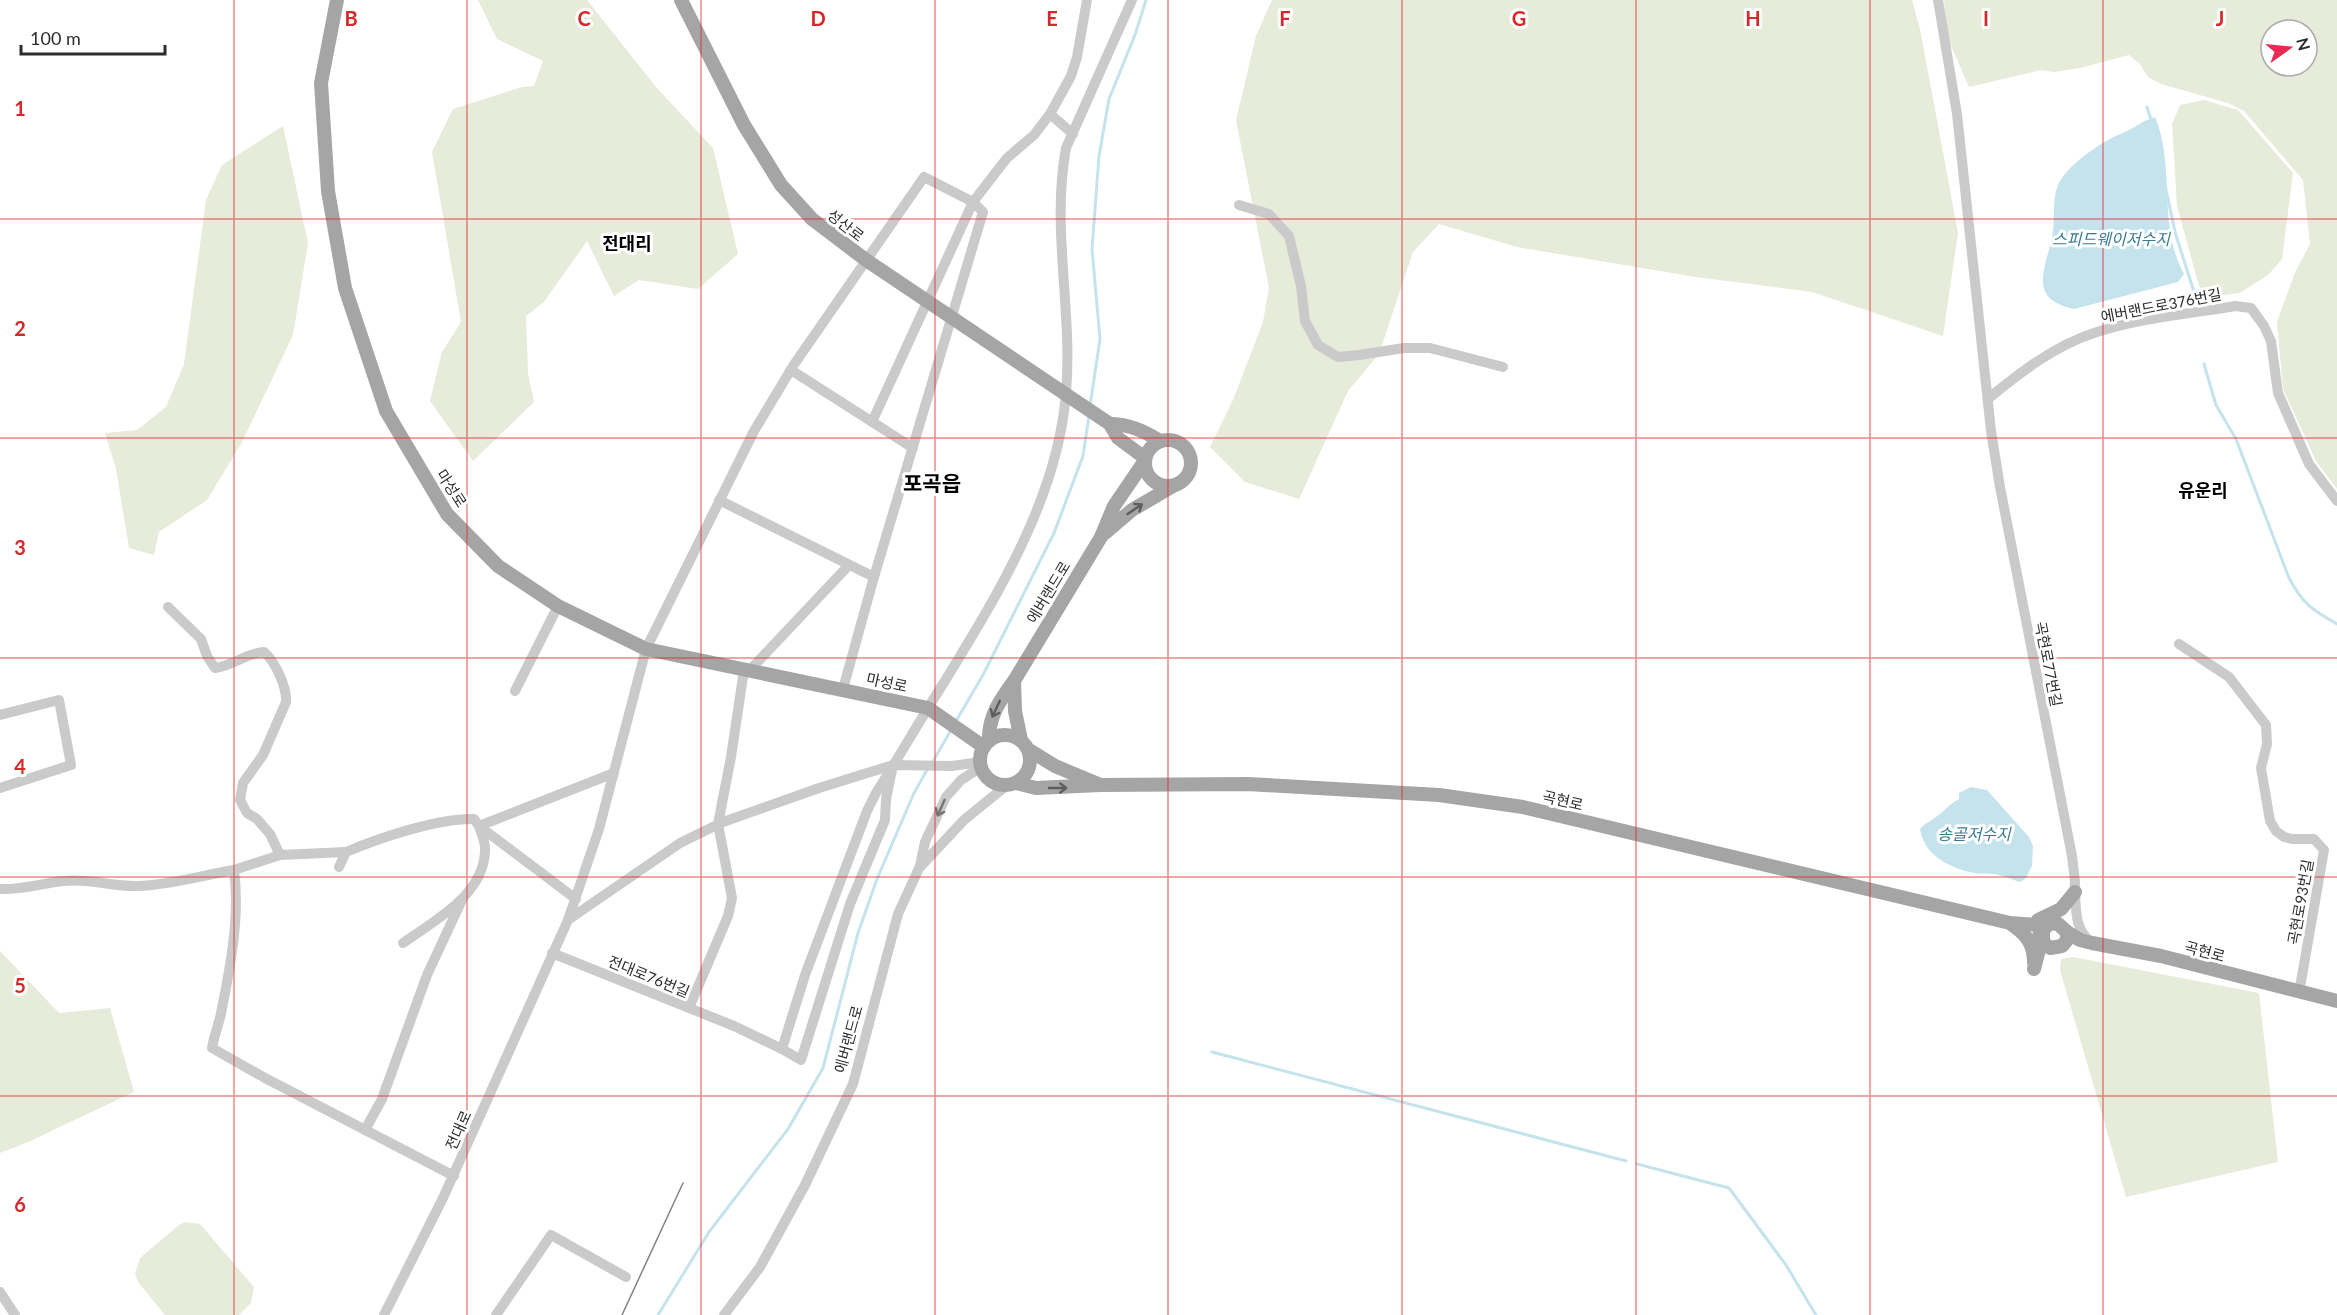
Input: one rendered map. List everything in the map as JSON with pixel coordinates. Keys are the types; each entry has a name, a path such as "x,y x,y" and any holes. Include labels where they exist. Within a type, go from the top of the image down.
{"main road":[{"name":"마성로","path":"337,0 321,83 328,191 345,288 386,411 447,514 498,566 558,606 646,649 843,689 931,710"},
{"name":"성산로","path":"681,0 744,125 781,185 812,219 866,260 1110,424"},
{"path":"1101,537 1132,510 1186,478 1191,463 1189,452 1184,445 1176,441 1160,441 1145,432 1123,424 1110,424 1118,438 1144,460"},
{"path":"1160,441 1150,447 1144,460 1146,471 1156,484 1173,486"},
{"name":"에버랜드로","path":"981,764 991,717 1001,698 1014,681 1101,537 1114,506 1144,460"},
{"path":"981,764 991,781 1012,784 1023,778 1030,765 1015,711 1014,681"},
{"path":"931,710 986,744 994,737 1008,735 1055,766 1100,785"},
{"name":"곡현로","path":"1012,784 1036,788 1248,784 1439,795 1513,806 2010,923"},
{"path":"2010,923 2025,923 2049,916 2067,904 2075,892"},
{"path":"2010,923 2049,924"},
{"path":"2010,923 2042,938 2046,945 2058,948 2092,944"},
{"path":"2010,923 2025,934 2029,940 2034,952 2034,969"},
{"name":"곡현로","path":"2049,924 2057,923 2080,940 2092,944 2161,956 2337,1001"},
{"path":"2034,969 2043,930 2049,924"},
{"path":"2034,969 2042,959 2065,944 2067,932"},
{"path":"2034,969 2063,950 2092,944"}],"street":[{"path":"872,422 926,300 973,202 1007,158 1034,135 1050,114 1071,76 1077,57 1087,0"},
{"path":"782,1049 805,975 867,811 893,765 931,710 1010,572 1054,462 1070,396 1060,183 1066,148 1132,0"},
{"name":"곡현로77번길","path":"1938,0 1957,114 1991,431 2072,856 2075,892"},
{"path":"1050,114 1072,134"},
{"name":"전대로","path":"384,1315 454,1176 568,920 614,773 646,649 754,431 791,370 924,177 973,202"},
{"path":"843,689 983,212 973,202"},
{"path":"1239,205 1269,214 1288,236 1301,286 1305,321 1318,345 1338,357 1404,348 1430,348 1503,367"},
{"name":"에버랜드로376번길","path":"1989,398 2029,366 2064,346 2094,333 2235,306 2251,308 2271,341 2278,393 2309,464 2337,501"},
{"path":"791,370 913,448"},
{"path":"719,500 874,577"},
{"path":"689,1008 728,916 732,898 718,824 747,670 849,565"},
{"path":"515,691 558,606"},
{"path":"168,607 201,639 207,656 215,668 224,667 252,653 264,652 270,657 286,695 286,702 263,755 243,783 240,800 247,813 270,834 280,855"},
{"name":"곡현로93번길","path":"2179,644 2229,677 2266,725 2267,744 2260,768 2270,821 2276,831 2283,837 2292,839 2314,839 2324,850 2299,993"},
{"path":"0,715 59,700 71,765 0,788"},
{"path":"568,920 680,843 718,824 819,788 893,765 981,764"},
{"name":"에버랜드로","path":"724,1315 760,1267 805,1185 853,1084 898,914 920,866 925,842 946,797 961,780 981,764"},
{"name":"전대로76번길","path":"552,953 734,1026 801,1060 850,904 885,820 886,799 893,765"},
{"path":"479,826 614,773"},
{"path":"920,866 964,820 1012,784"},
{"path":"0,889 20,890 77,880 89,880 119,887 141,886 234,870 280,855 345,852 384,838 450,821 474,819 479,826 576,899"},
{"path":"365,1130 382,1099 427,975 464,897 481,871 485,848 479,826"},
{"path":"339,867 345,852"},
{"path":"234,870 237,893 231,952 222,1010 212,1048 247,1069 454,1176"},
{"path":"2049,924 2070,907 2075,892"},
{"path":"2067,932 2075,892"},
{"path":"2075,892 2079,926 2092,944"},
{"path":"404,943 464,897"},
{"path":"496,1315 551,1235 626,1277"},
{"path":"0,1292 15,1315"}],"green space":[{"path":"478,0 587,0 656,87 713,148 738,254 698,289 639,280 614,296 587,241 544,302 526,316 528,373 534,402 473,461 430,401 442,352 461,322 432,152 453,109 522,87 534,86 543,61 497,39"},
{"path":"1272,0 1912,0 1920,29 1958,233 1943,336 1812,292 1696,277 1517,247 1439,224 1413,252 1379,354 1348,391 1299,499 1245,482 1210,447 1233,400 1263,322 1269,288 1236,120 1256,36"},
{"path":"1944,0 2337,0 2337,489 2316,461 2283,389 2277,322 2294,275 2310,244 2303,180 2244,111 2228,103 2161,84 2148,77 2140,64 2129,55 2080,68 2054,72 2041,70 1969,87 1948,39"},
{"path":"2204,100 2238,110 2293,173 2282,259 2268,275 2240,293 2207,297 2199,286 2177,206 2172,124 2180,105"},
{"path":"283,126 308,243 293,335 241,444 207,500 159,532 154,555 129,548 116,469 105,433 137,430 166,407 184,364 206,200 222,165"},
{"path":"0,951 59,1013 110,1008 134,1092 0,1153"},
{"path":"2073,957 2259,993 2278,1162 2126,1197 2060,970 2061,959"},
{"path":"185,1222 200,1224 254,1287 251,1303 239,1315 165,1315 138,1282 135,1274 140,1258"}],"water":[{"name":"스피드웨이저수지","path":"2155,117 2165,156 2171,236 2184,274 2178,282 2074,309 2058,304 2049,297 2044,288 2043,278 2053,231 2054,202 2058,185 2067,171 2088,153 2112,138"},
{"name":"송골저수지","path":"1971,787 1987,790 2029,837 2033,846 2032,866 2026,878 2020,882 2000,875 1974,873 1947,864 1932,853 1922,838 1920,829 1959,799 1959,793"}],"waterway":[{"path":"1090,406 1100,339 1092,249 1099,156 1109,99 1135,35 1146,0"},
{"path":"2147,107 2151,120"},
{"path":"2165,185 2175,232 2194,292"},
{"path":"2204,364 2216,405 2236,439 2289,578 2308,605 2337,624"},
{"path":"956,721 983,675 1054,533 1083,456 1089,416"},
{"path":"932,763 951,730"},
{"path":"658,1315 709,1232 788,1129 823,1068 858,933 877,879 914,793 928,768"},
{"path":"1212,1052 1626,1161"},
{"path":"1637,1164 1729,1188 1786,1265 1816,1315"}],"tram line":[{"path":"622,1315 683,1183"}],"district":[{"name":"전대리","path":"627,243"},
{"name":"포곡읍","path":"932,482"},
{"name":"유운리","path":"2203,490"}]}
